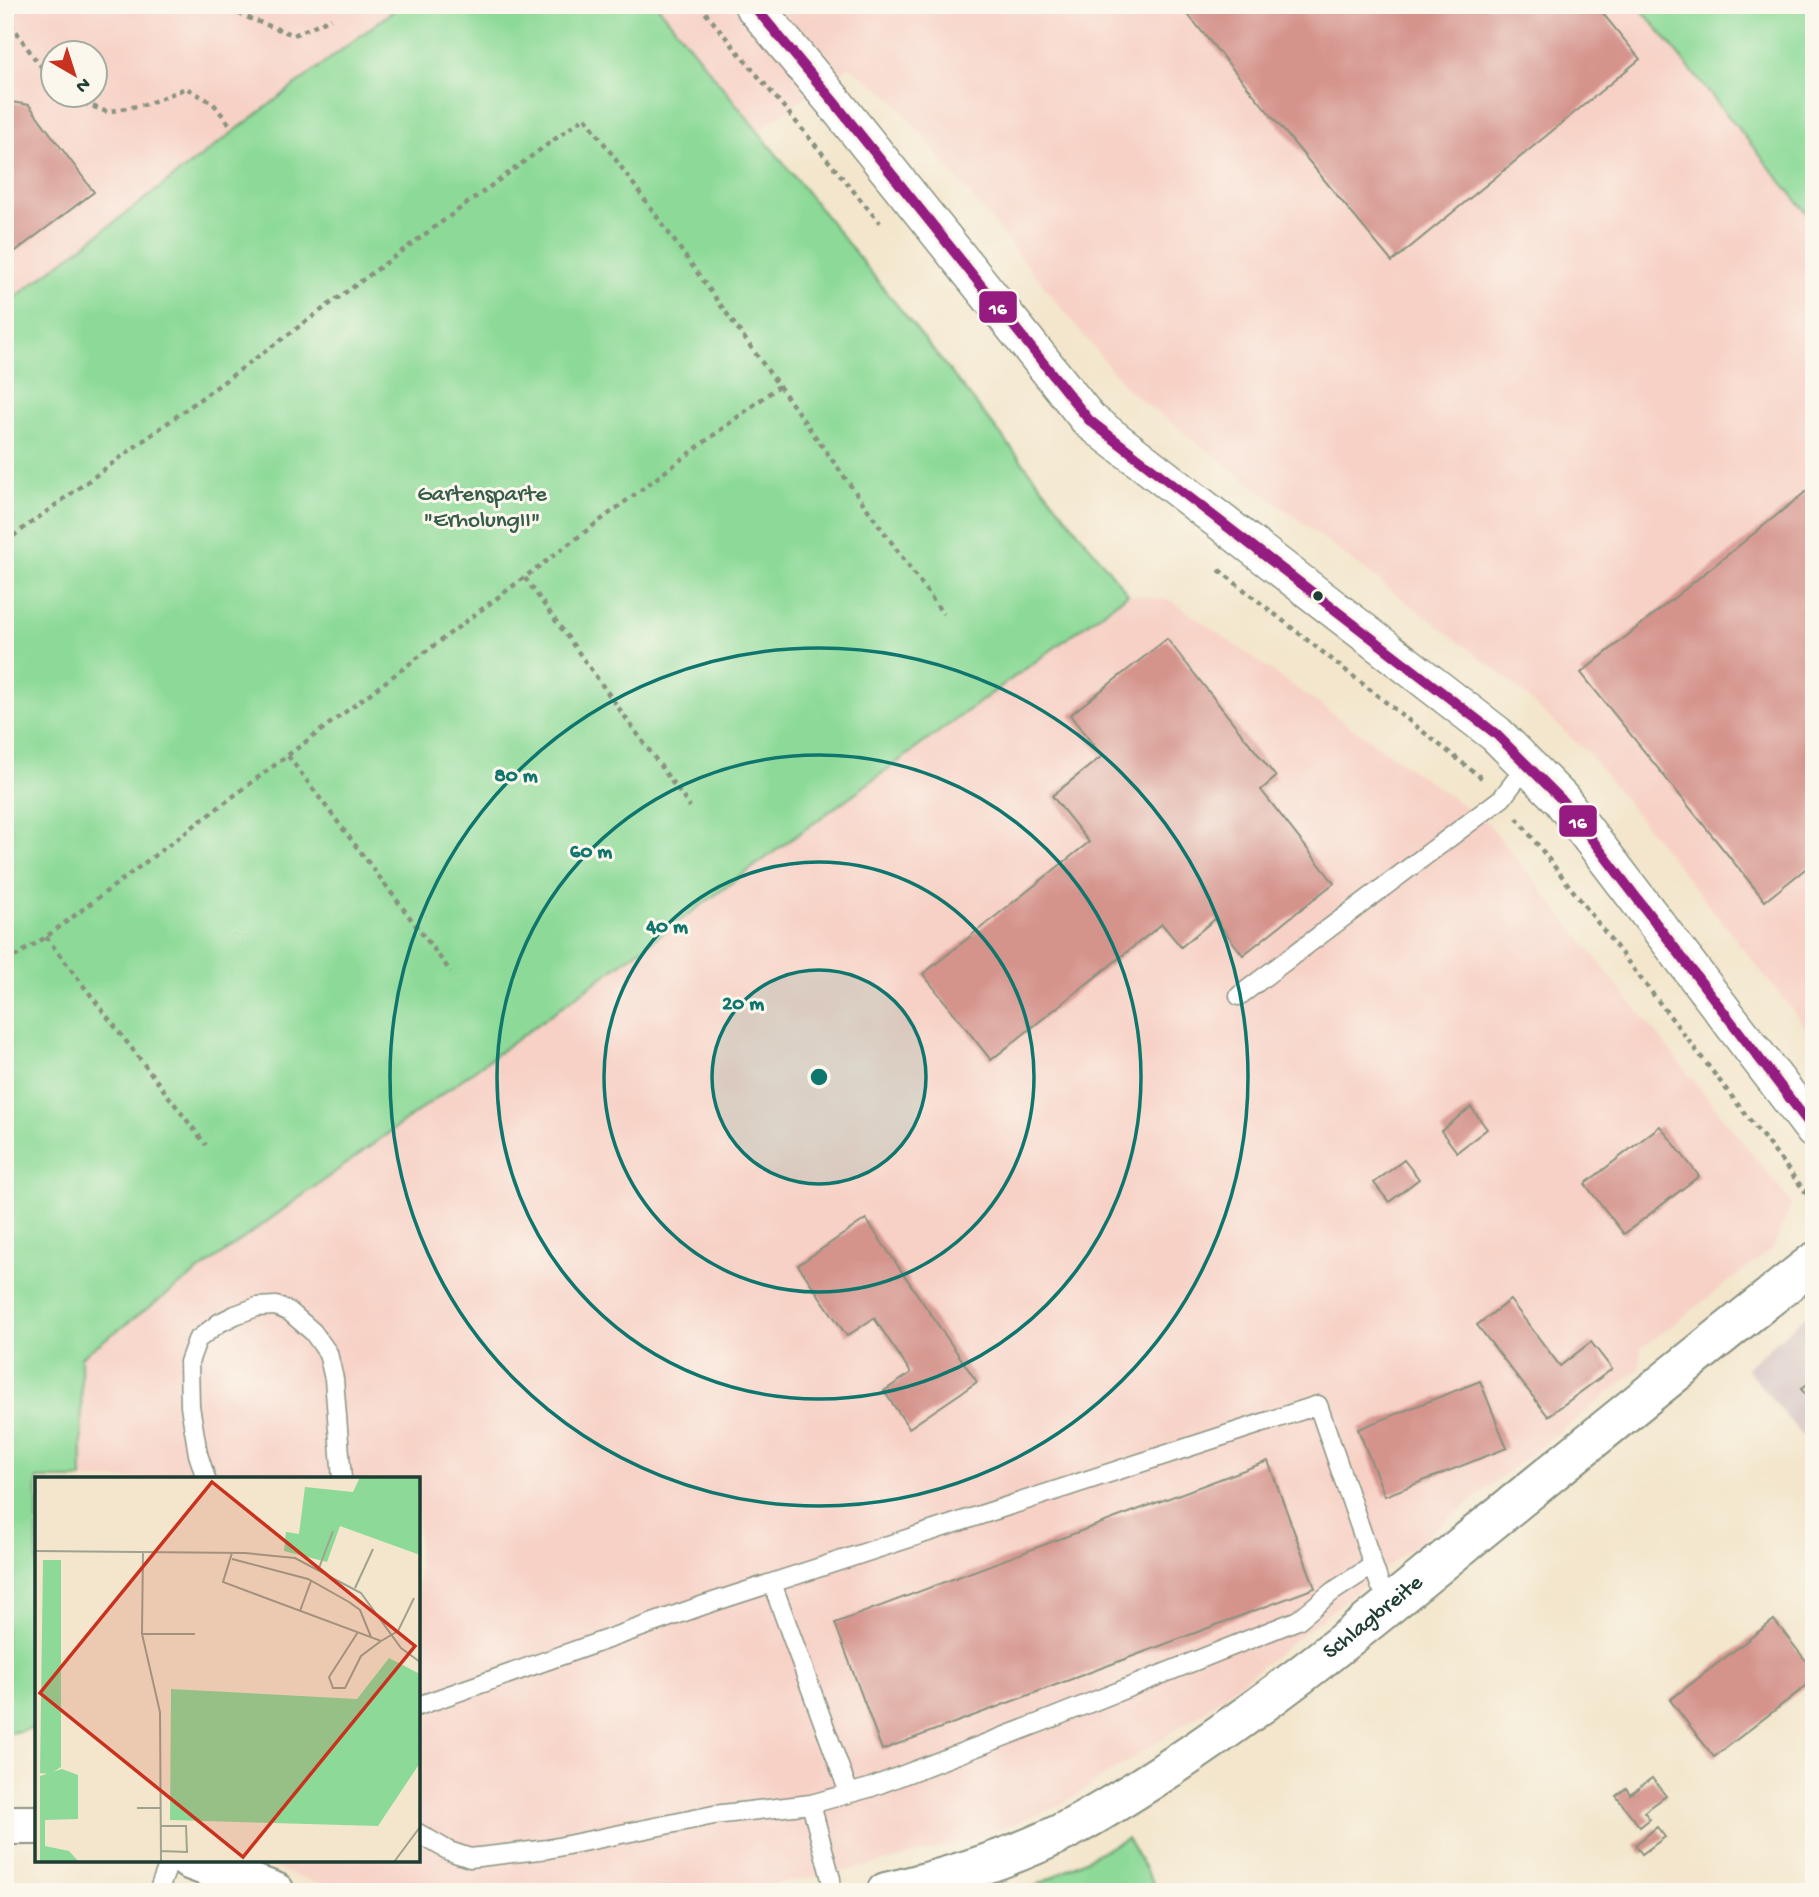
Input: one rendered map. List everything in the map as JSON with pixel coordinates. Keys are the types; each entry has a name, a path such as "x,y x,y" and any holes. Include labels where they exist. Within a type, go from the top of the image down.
{"street":[{"path":"752,5 834,102 1089,421 1496,734 1528,764 1561,799 1814,1130"},
{"name":"Schlagbreite","path":"886,1892 937,1880 984,1864 1072,1827 1122,1799 1233,1725 1327,1655 1814,1262"},
{"path":"5,1825 35,1825"},
{"path":"195,1862 275,1892"}],"lane":[{"path":"1239,996 1502,798 1528,764"},
{"path":"205,1477 198,1454 190,1406 189,1362 197,1340 219,1323 235,1315 257,1307 276,1306 290,1312 313,1332 328,1353 334,1379 342,1477"},
{"path":"420,1705 704,1605 1318,1405 1372,1566 1380,1585 1396,1600"},
{"path":"420,1834 450,1851 470,1858 548,1849 714,1815 811,1804 869,1788 1298,1620 1332,1592 1372,1566"},
{"path":"772,1583 849,1793"},
{"path":"811,1804 832,1892"},
{"path":"158,1892 169,1862"}],"path":[{"path":"220,5 294,34 331,18"},
{"path":"5,15 38,62"},
{"path":"97,108 107,112 147,104 186,88 213,103 230,125"},
{"path":"5,542 585,117 943,614"},
{"path":"5,963 46,937 779,386"},
{"path":"525,578 690,807"},
{"path":"288,756 451,972"},
{"path":"46,937 206,1145"}],"shaded area":[{"path":"5,5 401,5 5,305"},
{"path":"657,5 1638,5 1814,222 1814,1038 1588,753 1504,676 1128,390 892,98 849,66 758,131"},
{"path":"1128,594 1172,601 1488,823 1792,1204 1773,1248 1641,1349 1639,1369 1207,1709 1061,1805 969,1841 851,1870 729,1892 342,1892 259,1862 420,1862 420,1477 82,1477 81,1358"},
{"path":"1814,1311 1814,1450 1746,1368"}],"green space":[{"name":"Gartensparte \"ErholungII\"","path":"401,5 657,5 1128,594 81,1357 82,1477 35,1477 35,1727 5,1734 5,305"},
{"path":"1638,5 1814,5 1814,222"},
{"path":"1127,1838 1159,1892 1024,1892"}],"building":[{"path":"1180,5 1596,5 1640,59 1392,262"},
{"path":"11,102 29,105 94,192 5,259 5,107"},
{"path":"1814,485 1814,862 1765,901 1581,673"},
{"path":"1167,639 1276,777 1261,790 1334,883 1243,955 1215,919 1181,947 1162,924 991,1060 923,974 1089,842 1052,796 1102,756 1070,715"},
{"path":"1471,1107 1487,1129 1457,1152 1441,1131"},
{"path":"1660,1126 1699,1176 1624,1234 1585,1184"},
{"path":"1404,1160 1419,1179 1389,1202 1374,1183"},
{"path":"866,1219 977,1382 909,1428 884,1391 911,1373 874,1318 847,1336 798,1265"},
{"path":"1510,1300 1560,1366 1591,1342 1612,1369 1548,1416 1477,1325"},
{"path":"1814,1379 1814,1405 1801,1389"},
{"path":"1480,1381 1507,1448 1385,1496 1358,1429"},
{"path":"1268,1461 1315,1588 882,1750 835,1623"},
{"path":"1774,1620 1814,1671 1814,1680 1714,1757 1670,1700"},
{"path":"1652,1778 1666,1796 1644,1812 1650,1819 1640,1827 1616,1796 1626,1788 1630,1794"},
{"path":"1657,1827 1665,1837 1642,1854 1635,1845"}],"transit line":[{"name":"16","path":"753,5 1089,420 1496,734 1561,799 1814,1130"}]}
